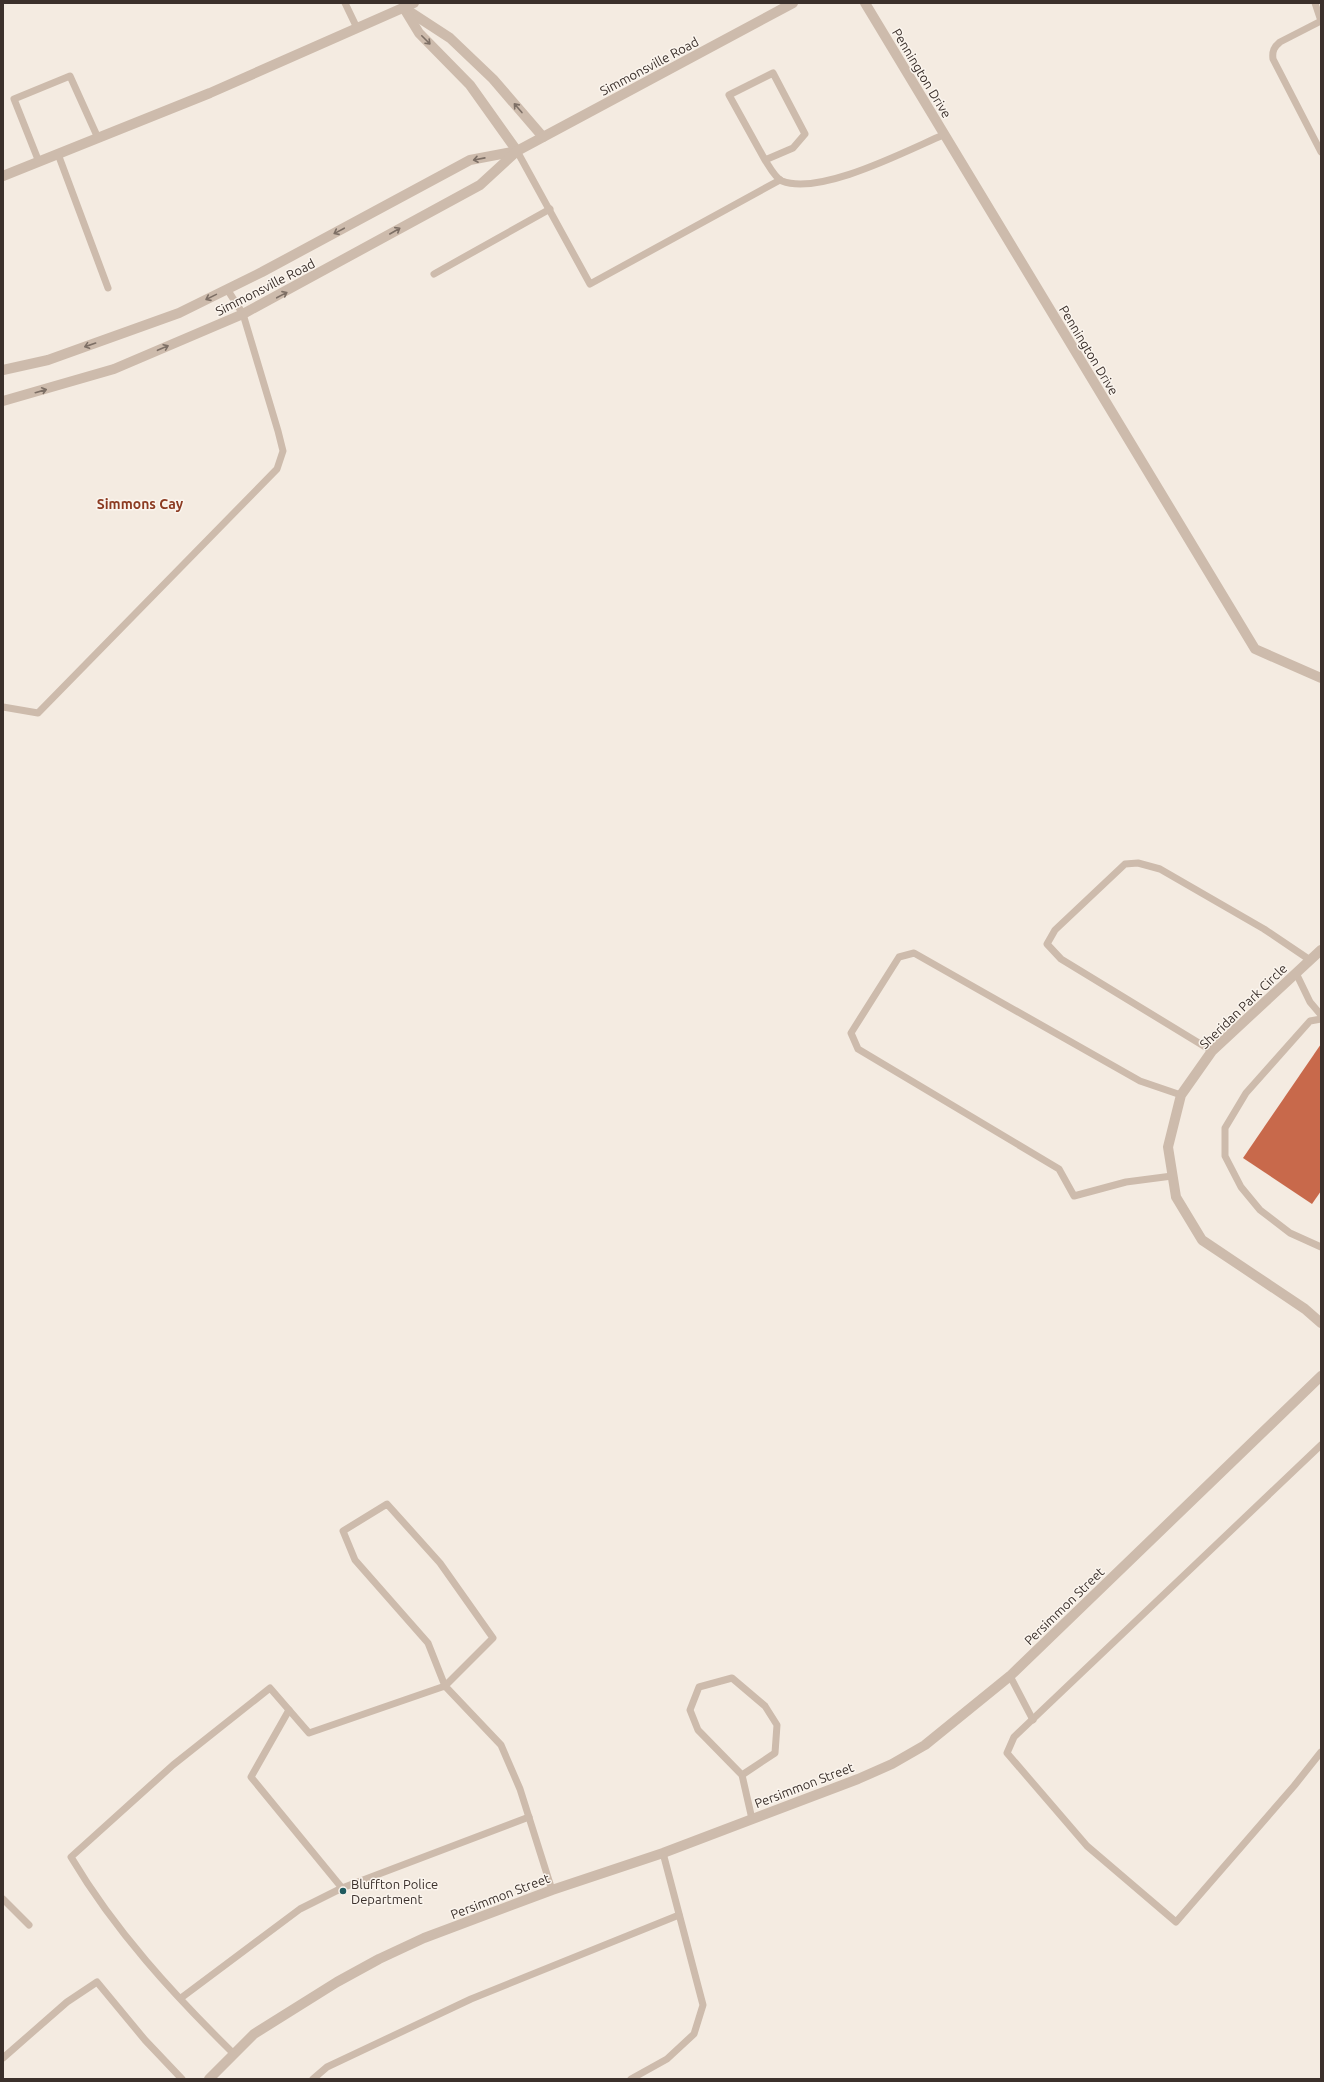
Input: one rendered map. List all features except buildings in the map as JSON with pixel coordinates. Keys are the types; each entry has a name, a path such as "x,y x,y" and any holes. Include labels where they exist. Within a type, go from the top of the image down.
{"street":[{"path":"3,176 210,93 414,3"},
{"name":"Simmonsville Road","path":"3,401 114,369 243,314 480,185 517,151 793,3"},
{"name":"Pennington Drive","path":"865,3 943,135 1255,649 1321,678"},
{"path":"404,8 450,38 493,79 543,137"},
{"path":"404,8 418,33 470,85 517,151"},
{"name":"Simmonsville Road","path":"3,370 48,360 179,313 470,160 517,151"},
{"name":"Sheridan Park Circle","path":"1321,950 1212,1051 1181,1095 1168,1147 1176,1197 1202,1240 1305,1310 1321,1323"},
{"name":"Persimmon Street","path":"209,2079 254,2034 337,1982 379,1959 424,1938 552,1890 663,1852 858,1779 892,1764 925,1745 1010,1676 1321,1376"}],"lane":[{"path":"345,3 358,28"},
{"path":"1315,3 1321,21 1280,42 1272,52 1273,59 1321,152"},
{"path":"765,160 793,148 804,134 773,73 729,95 765,160 780,180 797,185 821,183 860,170 943,135"},
{"path":"39,162 14,99 70,76 98,138"},
{"path":"517,151 590,284 780,180"},
{"path":"58,154 108,288"},
{"path":"434,274 550,209"},
{"path":"3,707 38,713 277,469 283,452 243,314 227,289"},
{"path":"1212,1051 1061,959 1047,944 1055,930 1125,864 1138,863 1160,869 1264,930 1310,960"},
{"path":"1172,1176 1126,1182 1074,1196 1059,1169 858,1049 851,1033 899,957 914,953 1140,1081 1181,1095"},
{"path":"1296,973 1310,1002 1321,1015"},
{"path":"1321,1019 1310,1021 1246,1093 1225,1128 1225,1156 1241,1187 1260,1210 1284,1228 1321,1247"},
{"path":"1321,1445 1014,1737 1007,1753 1087,1846 1176,1922 1294,1786 1321,1752"},
{"path":"234,2054 119,1930 87,1884 71,1857 174,1765 270,1688 309,1733 446,1686 492,1638 440,1563 387,1504 343,1531 355,1560 428,1644 446,1686 501,1745 520,1789 552,1890"},
{"path":"1010,1676 1033,1720"},
{"path":"742,1775 775,1753 776,1726 765,1706 732,1678 699,1687 690,1710 698,1730 742,1775 752,1819"},
{"path":"289,1710 251,1777 342,1888"},
{"path":"181,1998 300,1909 342,1888 529,1817"},
{"path":"631,2079 667,2059 694,2034 703,2005 663,1852"},
{"path":"3,1899 29,1926"},
{"path":"313,2079 326,2068 471,1999 679,1915"},
{"path":"3,2058 66,2002 97,1982 146,2040 182,2079"}],"place":[{"name":"Bluffton Police Department","path":"343,1891"}],"district":[{"name":"Simmons Cay","path":"140,504"}]}
